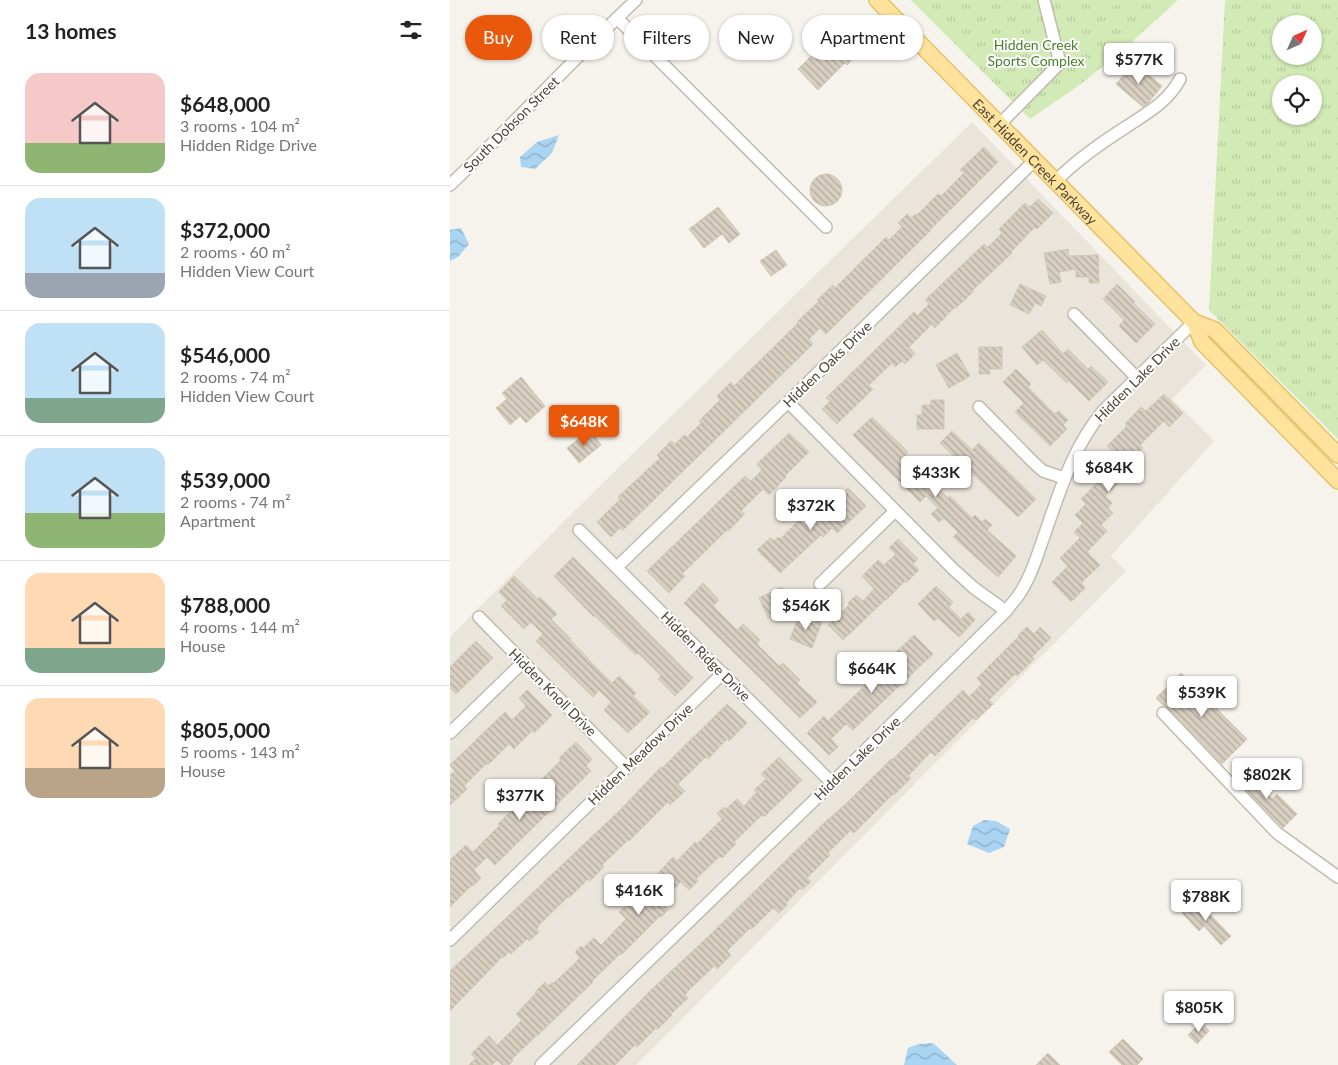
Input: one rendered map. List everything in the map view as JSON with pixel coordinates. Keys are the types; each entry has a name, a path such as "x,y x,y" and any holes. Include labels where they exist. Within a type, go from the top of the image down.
{"main road":[{"name":"East Hidden Creek Parkway","path":"877,0 1194,322 1202,342 1338,481"},
{"name":"East Hidden Creek Parkway","path":"1194,322 1215,330 1338,455"}],"street":[{"name":"South Dobson Street","path":"450,185 636,0"},
{"path":"1000,124 1060,63 1044,0"},
{"path":"617,18 826,227"},
{"path":"1056,181 1071,166 1168,98 1180,79"},
{"name":"Hidden Oaks Drive","path":"617,567 1035,160"},
{"path":"1074,314 1137,378"},
{"name":"Hidden Lake Drive","path":"541,1065 832,783 1006,611 1019,595 1032,570 1064,478 1078,447 1091,425 1194,322"},
{"path":"788,402 953,569 974,588 1006,611"},
{"path":"979,407 1033,462 1043,470 1064,478"},
{"path":"820,584 895,511"},
{"name":"Hidden Ridge Drive","path":"579,530 832,783"},
{"name":"Hidden Knoll Drive","path":"480,617 627,768"},
{"path":"450,733 524,662"},
{"name":"Hidden Meadow Drive","path":"450,940 723,673"},
{"path":"1163,713 1277,833 1338,878"}],"shaded area":[{"path":"972,122 1206,365 1172,399 1214,441 1111,556 1126,571 636,1065 450,1065 450,637 566,519"}],"green space":[{"name":"Hidden Creek Sports Complex","path":"911,0 1178,0 1124,49 1081,84 1030,119"},
{"path":"1088,0 1131,0 1093,14"},
{"path":"1225,0 1338,0 1338,439 1209,310"}],"water":[{"path":"559,135 552,153 535,169 521,167 520,157 537,142"},
{"path":"461,228 469,244 458,257 450,261 450,230"},
{"path":"984,820 996,821 1010,829 1004,847 989,853 967,844 973,826"},
{"path":"933,1043 957,1065 904,1065 908,1048 919,1044"}],"building":[{"path":"807,60 852,60 847,65 845,63 818,90 798,69"},
{"path":"1134,63 1162,86 1143,107 1116,84"},
{"path":"984,147 998,162 826,334 820,328 809,339 813,344 623,530 620,528 611,537 597,522 620,499 618,497 660,458 657,455 671,441 675,444 684,435 687,437 701,423 699,421 720,400 717,396 731,382 734,386 798,323 819,301 817,300 833,285 835,288 886,237 889,240 902,227 898,223 907,214 911,218 917,215 938,194 941,196 964,173 960,170"},
{"path":"826,174 838,178 842,190 838,202 826,206 814,202 810,190 814,178"},
{"path":"1038,199 1053,213 1037,229 1035,227 1012,253 935,328 932,324 909,347 915,354 905,364 902,361 895,367 892,363 869,385 873,389 837,424 822,409 830,401 826,398 914,312 917,316 929,304 925,300 984,244 988,247 1002,233 999,229 1025,203 1030,207"},
{"path":"718,207 740,234 729,243 722,234 704,248 689,229"},
{"path":"1068,249 1069,256 1098,255 1099,283 1089,283 1089,277 1076,277 1076,269 1059,272 1061,282 1050,284 1044,253"},
{"path":"776,250 787,265 771,276 760,261"},
{"path":"1020,284 1046,296 1041,306 1035,303 1029,314 1010,305"},
{"path":"1117,284 1155,324 1136,343 1119,326 1124,320 1103,299"},
{"path":"1042,330 1063,354 1068,349 1088,369 1091,366 1108,382 1089,401 1069,381 1067,383 1043,360 1037,365 1022,347"},
{"path":"979,347 1002,347 1002,369 990,369 990,374 979,374"},
{"path":"957,353 970,376 949,388 936,365"},
{"path":"1016,369 1031,384 1028,387 1055,414 1059,411 1068,420 1063,425 1067,429 1050,446 1015,412 1024,403 1003,382"},
{"path":"521,377 545,406 526,423 520,416 510,425 496,408 507,399 502,393"},
{"path":"1164,394 1183,413 1169,427 1164,421 1140,445 1143,448 1122,469 1128,474 1105,496 1112,503 1108,508 1113,513 1101,525 1107,531 1087,552 1100,565 1081,583 1085,588 1071,602 1052,582 1068,566 1060,558 1080,538 1074,532 1083,523 1075,515 1086,504 1081,499 1101,479 1092,471 1100,464 1103,467 1116,454 1107,446 1127,426 1125,424 1141,407 1146,411"},
{"path":"931,400 944,400 944,429 917,429 917,415 922,415 922,405 931,405"},
{"path":"872,417 908,452 905,456 948,498 950,496 972,518 975,515 982,522 985,519 992,525 987,530 1016,556 998,577 953,537 958,532 944,518 939,522 931,514 938,508 926,496 920,502 853,435"},
{"path":"590,430 601,445 579,463 567,448"},
{"path":"952,431 972,450 979,443 1036,499 1018,517 940,443"},
{"path":"789,433 809,452 769,495 763,489 741,511 745,514 682,574 685,576 669,593 647,571 745,476 751,481 762,470 757,464"},
{"path":"848,488 866,506 837,533 832,528 823,537 821,535 780,573 757,550 770,538 774,541 778,537 780,539 799,520 806,526"},
{"path":"898,539 918,559 913,564 919,570 843,640 828,625 849,605 848,603 856,595 863,601 874,589 862,576 878,560 884,565 896,554 889,548"},
{"path":"573,557 693,678 675,696 658,679 661,676 638,653 636,655 594,617 554,576"},
{"path":"514,576 557,614 551,619 612,683 619,676 636,693 633,696 650,712 628,733 604,710 611,702 599,690 593,697 536,641 543,634 531,622 524,629 501,606 507,600 499,592"},
{"path":"703,583 719,600 713,606 737,630 743,624 760,640 757,644 779,666 783,663 800,680 797,683 817,702 800,718 684,603"},
{"path":"936,586 953,602 949,607 961,619 968,612 975,620 959,637 938,618 934,621 918,604"},
{"path":"782,587 786,596 783,598 788,609 768,618 759,598"},
{"path":"799,615 822,622 812,648 790,639"},
{"path":"1027,627 1034,634 1040,627 1051,638 1017,676 1015,674 989,700 993,704 976,720 973,718 935,756 931,752 908,776 911,778 894,795 854,833 851,830 828,853 830,855 807,878 811,882 802,890 800,888 779,913 773,908 752,929 750,928 727,951 731,955 717,969 714,966 689,990 685,995 688,998 672,1015 637,1047 635,1045 615,1065 577,1065 653,988 963,690 969,697 982,684 977,678"},
{"path":"914,635 933,654 853,730 846,724 831,739 838,747 829,755 807,733 824,716 828,721 898,654 896,652"},
{"path":"476,641 493,658 456,694 450,688 450,667"},
{"path":"1181,673 1247,739 1222,764 1156,698"},
{"path":"527,690 552,715 514,749 509,744 488,765 487,763 464,786 467,789 450,805 450,775 455,771 450,765 505,712 512,720 526,706 519,698"},
{"path":"727,704 747,723 729,741 727,739 708,759 706,757 678,784 685,791 670,805 668,802 602,865 604,867 590,881 588,879 540,924 537,929 539,932 529,941 527,939 511,954 509,952 502,957 450,1011 450,971 622,808 661,767"},
{"path":"576,742 592,759 586,766 591,771 495,865 487,857 474,870 481,878 450,907 450,860 466,845 473,852 515,807 518,810 543,784 540,781 561,760 559,758"},
{"path":"779,757 802,780 764,817 762,815 734,842 736,844 722,858 720,856 696,879 698,881 689,890 681,882 669,894 671,896 662,904 668,910 592,981 512,1059 513,1061 509,1065 502,1065 497,1060 492,1065 469,1065 476,1058 471,1054 489,1036 497,1045 522,1020 516,1014 545,982 548,986 554,983 580,958 575,952 581,946 583,948 594,938 601,945 626,919 619,912 633,899 637,902 662,877 658,873 673,857 677,861 695,842 697,844 722,819 717,813 724,807 726,809 737,799 744,806 757,792 754,790 766,779 761,774"},
{"path":"1241,768 1272,799 1277,794 1297,814 1283,828 1233,776"},
{"path":"1196,900 1231,936 1221,945 1204,926 1199,931 1182,913"},
{"path":"1201,1022 1209,1031 1197,1044 1188,1035"},
{"path":"1123,1039 1143,1059 1137,1065 1122,1065 1109,1052"},
{"path":"1048,1053 1060,1065 1036,1065"}]}
